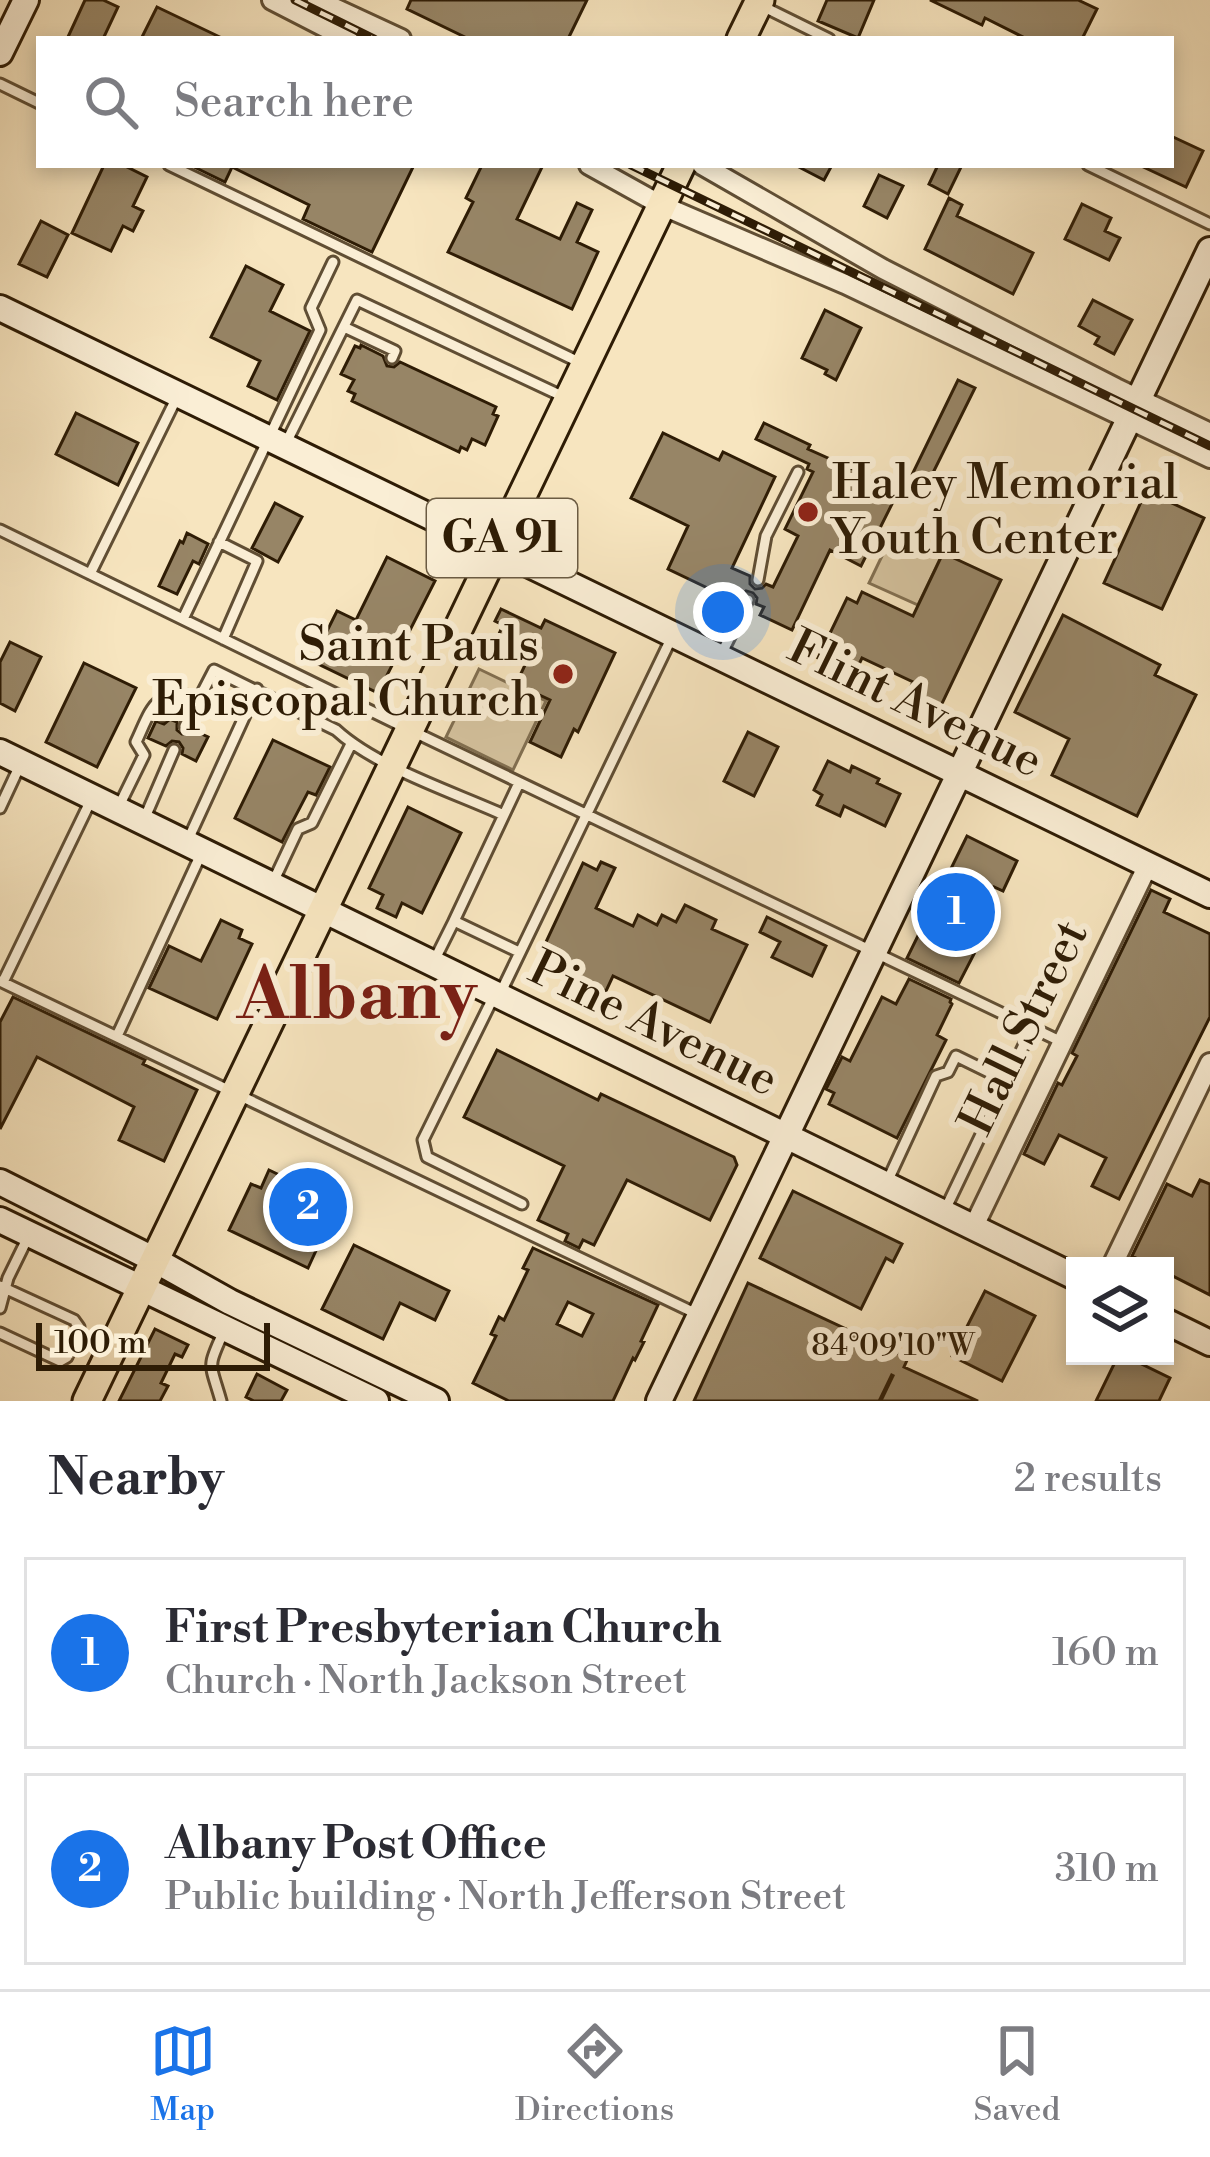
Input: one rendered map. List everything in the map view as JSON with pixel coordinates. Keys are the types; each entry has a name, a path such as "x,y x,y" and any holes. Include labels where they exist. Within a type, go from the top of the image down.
{"main road":[{"path":"742,36 755,2"},
{"name":"GA 91","path":"88,1401 679,168"}],"street":[{"path":"0,53 26,0"},
{"path":"272,0 342,36"},
{"path":"317,0 395,36"},
{"path":"594,168 662,205 845,284 1134,408 1210,433"},
{"path":"707,168 1134,408 1210,458"},
{"path":"659,1401 1210,250"},
{"name":"Flint Avenue","path":"0,308 1210,895"},
{"name":"Pine Avenue","path":"11,758 1066,1272"},
{"name":"Hall Street","path":"974,1226 1148,865"},
{"path":"1116,1257 1210,1063"},
{"path":"0,1182 230,1302 436,1401"},
{"path":"0,1220 376,1401"},
{"path":"1174,1325 1210,1343"}],"lane":[{"path":"755,2 823,36"},
{"path":"0,84 36,102"},
{"path":"175,168 585,365"},
{"path":"1094,168 1210,224"},
{"path":"277,442 320,330 310,308 332,262"},
{"path":"183,620 220,542 357,300 569,400"},
{"path":"344,327 395,351 392,358"},
{"path":"90,574 178,394"},
{"path":"758,580 766,536 798,472"},
{"path":"0,530 1062,1042"},
{"path":"220,542 257,561 223,639"},
{"path":"720,657 748,600"},
{"path":"522,1204 427,1157 423,1140 520,952 673,634"},
{"path":"185,726 214,670 336,730 351,744 393,766 504,815"},
{"path":"117,1036 257,689"},
{"path":"144,755 136,742 154,702 174,692 200,697"},
{"path":"162,715 174,692"},
{"path":"117,809 151,739"},
{"path":"271,885 298,829 313,823 351,744"},
{"path":"143,823 174,750"},
{"path":"0,808 11,758"},
{"path":"433,964 519,783"},
{"path":"92,798 1,981 700,1316"},
{"path":"454,921 520,952"},
{"path":"944,1212 1032,1028"},
{"path":"886,1184 936,1076 948,1072 956,1056 1007,1081"},
{"path":"0,1308 2,1288 30,1234"},
{"path":"0,1333 60,1361 67,1357 79,1327 74,1320 2,1288"},
{"path":"221,1401 209,1362 225,1329"}],"shaded area":[{"path":"894,531 943,553 918,605 869,583"},
{"path":"479,669 546,701 513,770 446,737"}],"building":[{"path":"85,0 103,0 118,7 104,36 68,36"},
{"path":"411,0 587,0 569,36 463,36 407,9"},
{"path":"827,0 874,0 859,36 818,21"},
{"path":"930,0 1078,0 1097,9 1084,36 1021,36 985,18 982,25"},
{"path":"157,7 218,36 142,36"},
{"path":"1174,137 1203,151 1186,187 1145,168 1174,168"},
{"path":"103,168 129,168 147,177 133,206 143,211 133,231 123,226 111,251 72,233"},
{"path":"196,168 232,168 225,182"},
{"path":"234,168 413,168 372,252 303,219 309,205"},
{"path":"481,168 542,168 517,219 560,239 577,203 592,210 577,242 598,252 572,309 448,252 473,202 466,198"},
{"path":"801,168 830,168 824,180"},
{"path":"937,168 961,168 948,194 929,184"},
{"path":"879,175 903,186 887,218 864,206"},
{"path":"949,198 962,205 957,216 1033,253 1013,294 925,249"},
{"path":"1082,204 1111,218 1105,231 1120,238 1109,260 1065,239"},
{"path":"41,221 68,235 47,277 19,264"},
{"path":"246,266 283,285 270,311 310,331 277,400 248,386 260,361 211,337"},
{"path":"1093,300 1132,320 1114,354 1095,344 1099,337 1079,326"},
{"path":"825,310 861,328 836,380 802,358"},
{"path":"355,346 383,356 387,366 400,362 496,407 493,414 498,416 485,445 472,439 467,450 461,447 459,452 352,401 355,394 348,391 354,380 341,374"},
{"path":"958,380 975,388 924,491 908,483"},
{"path":"76,413 138,443 118,485 56,454"},
{"path":"764,423 810,445 808,449 899,490 861,566 830,550 792,630 760,615 764,607 756,604 753,593 740,596 719,586 716,592 668,569 688,526 631,498 663,433 719,460 723,452 775,477 732,568 750,576 755,589 766,584 773,587 798,536 785,529 813,472 807,469 809,464 756,439"},
{"path":"1146,491 1204,518 1162,609 1104,583"},
{"path":"275,503 302,517 278,562 252,548"},
{"path":"187,533 208,544 199,564 193,561 177,594 159,586"},
{"path":"943,553 1001,580 937,714 905,699 913,682 862,658 854,675 818,658 847,598 857,603 862,592 913,616"},
{"path":"387,557 435,581 378,693 312,661 337,611 356,620"},
{"name":"Saint Pauls Episcopal Church","path":"501,609 541,628 545,620 615,653 561,757 530,742 550,700 516,684 526,663 493,647 503,625 495,621"},
{"path":"1063,615 1160,665 1155,675 1196,695 1137,816 1052,775 1069,739 1015,712"},
{"path":"10,642 41,657 15,711 0,703 0,662"},
{"path":"84,663 136,688 97,767 46,742"},
{"path":"170,719 182,734 193,730 208,737 196,761 182,754 179,742 166,746 148,738 156,721 164,724"},
{"path":"748,732 778,747 754,796 724,781"},
{"path":"273,740 330,767 316,795 308,792 282,842 235,818"},
{"path":"828,761 850,772 852,766 900,794 885,826 844,806 840,816 817,805 822,795 814,790"},
{"path":"408,807 461,833 422,913 402,903 396,917 377,908 383,895 369,888"},
{"path":"967,836 1017,861 1003,891 994,887 963,949 974,954 959,983 907,958"},
{"path":"601,862 615,868 596,908 633,926 638,915 657,925 662,915 676,922 685,905 716,920 712,929 747,945 710,1022 613,976 606,991 538,959 583,863 597,870"},
{"path":"1151,890 1170,899 1164,912 1210,934 1210,1017 1119,1199 1092,1186 1106,1158 1059,1135 1044,1164 1024,1154 1058,1083 1062,1085 1077,1056 1072,1053"},
{"path":"767,917 826,946 812,976 772,957 780,942 760,932"},
{"path":"221,920 242,930 239,938 252,944 217,1019 149,988 169,946 201,961"},
{"path":"909,979 951,999 952,1004 937,1035 946,1040 897,1138 829,1104 834,1093 826,1089 842,1057 850,1061 882,997 896,1004"},
{"path":"13,997 197,1090 164,1161 119,1140 134,1107 37,1057 0,1129 0,1022"},
{"path":"497,1050 598,1100 601,1094 734,1157 737,1165 710,1220 627,1180 594,1245 583,1240 579,1248 565,1241 568,1234 538,1220 564,1166 464,1117"},
{"path":"269,1170 321,1195 312,1213 325,1219 319,1231 324,1233 308,1268 229,1230 251,1184 261,1188"},
{"path":"1200,1180 1210,1184 1210,1295 1174,1277 1174,1257 1132,1256 1167,1184 1192,1196"},
{"path":"793,1191 902,1244 893,1262 886,1258 861,1309 760,1258"},
{"path":"354,1245 449,1291 435,1320 400,1303 383,1339 322,1309"},
{"path":"533,1248 658,1305 613,1401 509,1401 473,1383 496,1336 491,1334 499,1317 504,1320 528,1270 523,1268","holes":["568,1302 593,1314 582,1336 557,1324"]},
{"path":"748,1283 908,1358 904,1367 978,1401 694,1401"},
{"path":"985,1291 1035,1316 1002,1381 952,1356"},
{"path":"155,1329 188,1345 182,1357 175,1354 161,1383 168,1386 160,1401 119,1401"},
{"path":"1114,1365 1143,1365 1170,1378 1159,1401 1096,1401"},
{"path":"257,1374 287,1390 281,1401 246,1397"}],"railway":[{"path":"295,0 368,36"},
{"path":"637,168 1210,446"}],"place":[{"name":"Haley Memorial Youth Center","path":"808,512"},
{"name":"Saint Pauls Episcopal Church","path":"563,674"},
{"name":"First Presbyterian Church","path":"956,912"},
{"name":"Albany Post Office","path":"308,1207"}],"district":[{"name":"Albany","path":"357,996"}]}
